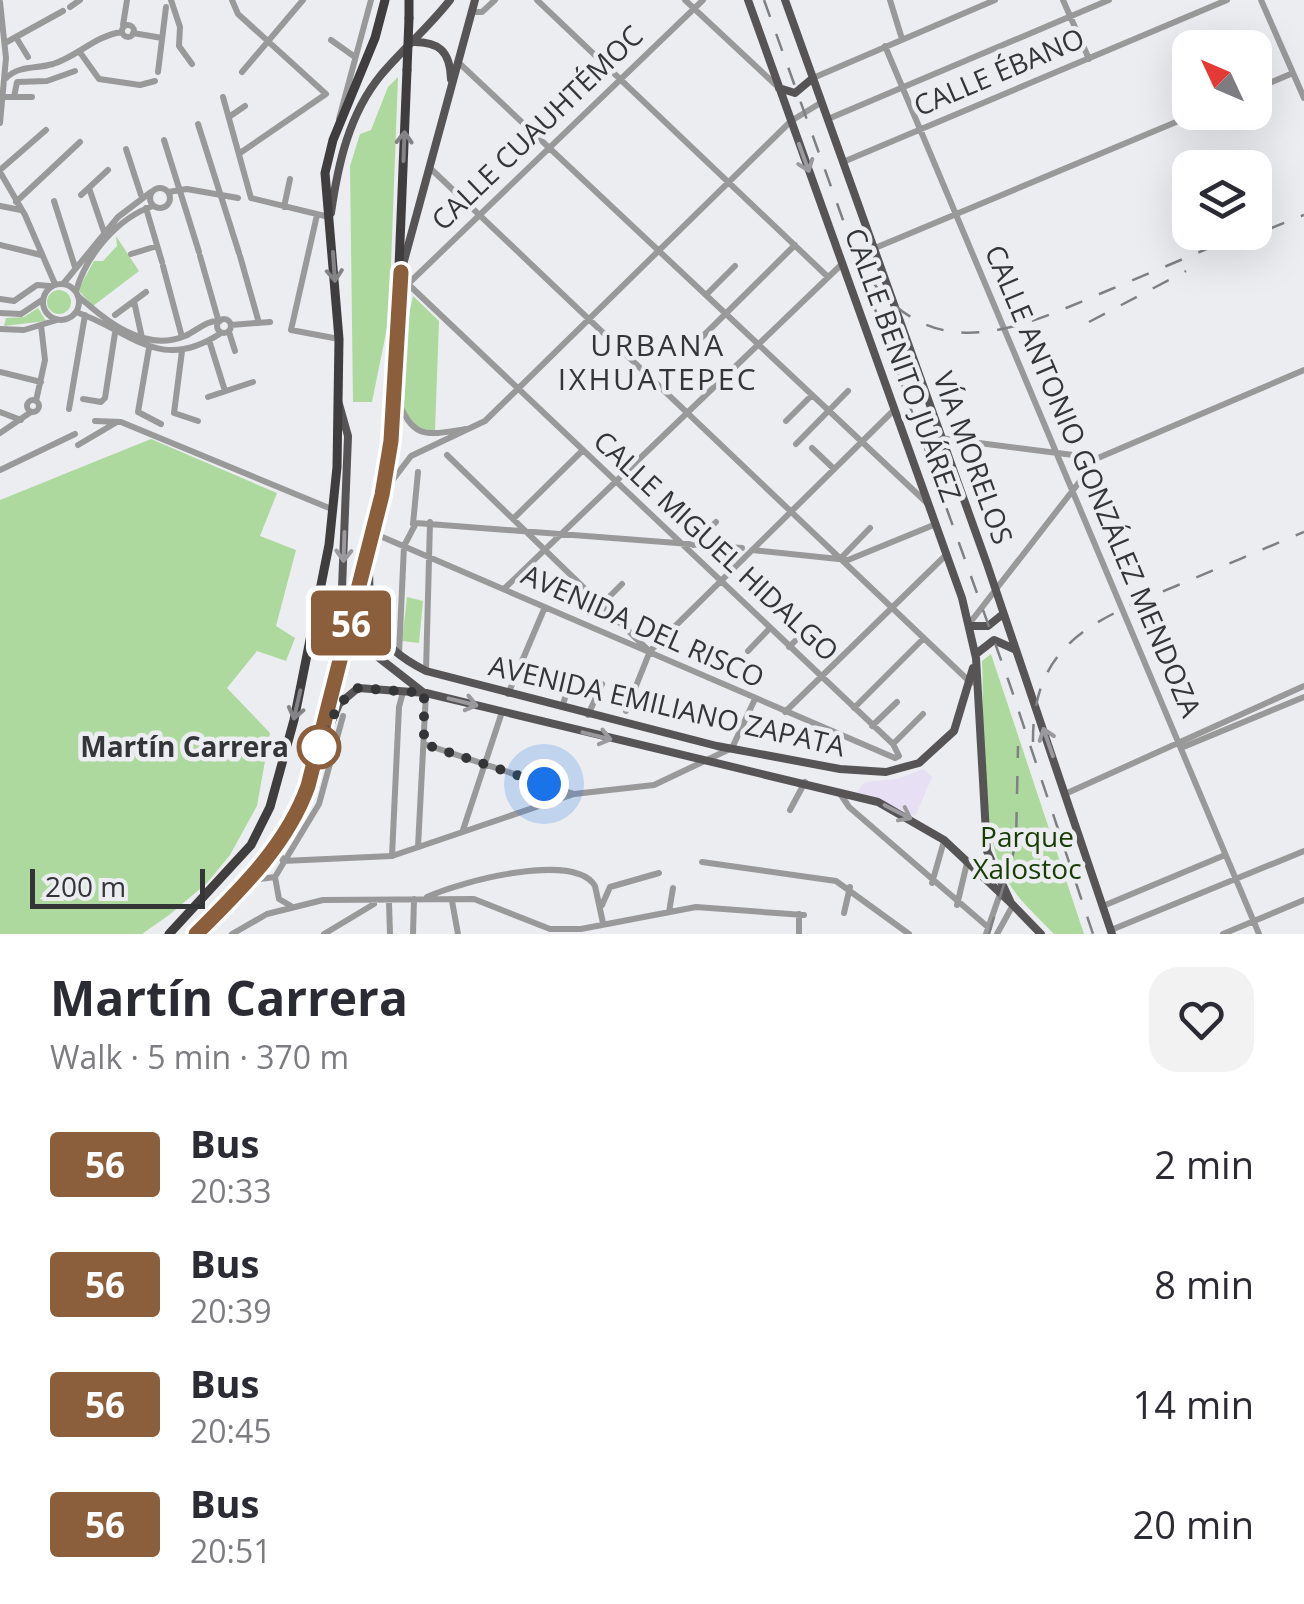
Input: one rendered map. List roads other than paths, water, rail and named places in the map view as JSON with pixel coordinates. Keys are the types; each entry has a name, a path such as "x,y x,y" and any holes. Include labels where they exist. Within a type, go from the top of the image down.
{"highway":[{"path":"169,934 242,857 270,807 316,620 334,510 338,401 339,339 325,173 337,127 375,38 385,0"},
{"path":"196,934 276,846 303,802 382,495 404,284 401,272 409,0"}],"main road":[{"path":"330,217 343,150 358,110 378,78 450,0"},
{"path":"401,272 474,0"},
{"name":"CALLE BENITO JUÁREZ","path":"748,0 969,625"},
{"name":"VÍA MORELOS","path":"785,0 996,592 1112,932"},
{"path":"411,42 434,43 447,54 451,88"},
{"path":"778,88 795,94 812,78"},
{"path":"338,401 348,436 342,588 347,618 368,650 425,693"},
{"name":"AVENIDA EMILIANO ZAPATA","path":"368,552 372,622 399,655 426,671 708,744 851,770 902,769 930,756 954,731 973,682 976,658"},
{"path":"976,658 969,625 988,626 1003,614"},
{"path":"976,658 980,648 994,640 1014,650"},
{"path":"973,682 983,831 1012,904 1041,934"},
{"path":"316,761 336,710 350,692 374,686 425,693"},
{"name":"AVENIDA EMILIANO ZAPATA","path":"425,693 838,790 896,810 944,840 1012,904"}],"street":[{"path":"0,123 6,58 0,3 8,0"},
{"path":"5,44 80,0"},
{"path":"122,29 127,0"},
{"path":"232,0 235,12 326,94 240,153 237,158 250,197 330,217"},
{"path":"242,72 304,0"},
{"path":"337,127 371,0"},
{"path":"471,12 482,12 496,0"},
{"path":"537,0 828,277"},
{"path":"684,0 778,88"},
{"name":"CALLE CUAUHTÉMOC","path":"404,284 703,0"},
{"path":"890,0 902,39"},
{"path":"812,78 995,0"},
{"path":"1063,0 1089,59"},
{"path":"828,119 1108,0"},
{"name":"CALLE ÉBANO","path":"843,162 1227,0"},
{"path":"1261,0 1304,98"},
{"path":"158,72 168,4"},
{"path":"168,4 180,27 179,46 192,64"},
{"path":"6,78 23,68 50,65 131,26 134,33 162,38"},
{"path":"17,40 28,57"},
{"path":"332,40 355,58"},
{"name":"CALLE ANTONIO GONZÁLEZ MENDOZA","path":"885,46 1258,934"},
{"path":"79,51 102,80 140,85 155,81"},
{"path":"6,58 23,68"},
{"path":"458,62 928,504"},
{"path":"14,97 17,82 48,81 75,70"},
{"path":"1272,82 1293,73"},
{"path":"4,97 32,98"},
{"path":"224,97 240,153"},
{"path":"382,495 412,456 472,428 520,388 791,122 822,102"},
{"path":"229,117 245,106"},
{"path":"198,124 260,322"},
{"path":"875,248 1172,124"},
{"path":"46,130 0,171 56,285"},
{"path":"164,140 219,320 235,352"},
{"path":"16,202 80,142"},
{"path":"126,150 142,196"},
{"path":"429,168 973,682"},
{"path":"81,195 108,170"},
{"path":"284,207 290,179"},
{"path":"89,188 104,232"},
{"path":"219,320 178,338 142,338 76,312 42,325 1,329 4,314 28,312 142,196 158,188 238,198"},
{"path":"151,192 149,207 178,338 174,413 198,421"},
{"path":"76,312 77,294 100,248 127,219 149,207 166,206 168,192"},
{"path":"54,201 76,267"},
{"path":"0,206 22,211"},
{"path":"317,215 291,330 339,339"},
{"path":"693,346 795,245"},
{"path":"0,246 42,256"},
{"path":"131,254 157,246"},
{"path":"504,589 842,263"},
{"path":"706,295 736,266"},
{"name":"CALLE MIGUEL HIDALGO","path":"404,284 520,388 893,744"},
{"path":"0,299 14,302 37,285 56,285 77,294 115,333 149,348 179,350 227,330 270,322"},
{"path":"116,315 146,292"},
{"path":"43,299 44,310 56,320"},
{"path":"134,301 142,338"},
{"path":"69,409 85,315"},
{"path":"0,433 38,408 42,325"},
{"path":"84,399 101,402 106,398 115,333"},
{"path":"209,340 225,391"},
{"path":"149,348 138,412 160,424"},
{"path":"969,625 1098,458 1304,370"},
{"path":"0,372 42,382"},
{"path":"208,397 253,382"},
{"path":"796,444 848,392"},
{"path":"395,394 406,421 422,433 472,428"},
{"path":"786,420 812,395"},
{"path":"626,711 650,651 746,548 791,511 894,410"},
{"path":"0,412 21,420"},
{"path":"95,422 117,422 334,510"},
{"path":"78,446 117,422"},
{"path":"0,470 75,434"},
{"path":"940,438 1098,458"},
{"path":"812,448 834,469"},
{"path":"513,520 583,450"},
{"path":"447,455 650,651"},
{"path":"399,655 404,546 413,525 418,472"},
{"path":"413,525 430,522 522,529 853,559 936,524"},
{"path":"426,671 430,522"},
{"path":"693,544 716,522"},
{"path":"840,559 870,528"},
{"name":"AVENIDA DEL RISCO","path":"373,533 895,758 900,754 893,744"},
{"path":"785,712 947,554"},
{"path":"602,604 622,584"},
{"path":"508,695 546,607"},
{"path":"748,651 770,628"},
{"path":"790,647 802,635"},
{"path":"854,708 924,638"},
{"path":"562,708 571,680"},
{"path":"588,715 602,684"},
{"path":"1178,746 1304,686"},
{"path":"392,856 399,707 404,692"},
{"path":"418,847 425,693"},
{"path":"1065,794 1304,697"},
{"path":"283,860 392,856 574,794 654,785 732,748 755,700"},
{"path":"872,726 897,702"},
{"path":"462,832 502,712"},
{"path":"893,744 923,714"},
{"path":"291,906 279,899 275,878 319,804 342,716"},
{"path":"424,744 574,794"},
{"path":"703,760 708,744"},
{"path":"790,810 804,782"},
{"path":"838,790 849,807 985,931 1002,884"},
{"path":"932,883 944,840"},
{"path":"276,846 283,860"},
{"path":"1112,932 1304,851"},
{"path":"1103,906 1225,855"},
{"path":"957,905 968,861"},
{"path":"702,862 836,881 909,934"},
{"path":"232,934 291,906 343,900 414,899 462,883 530,870 585,874 595,886 603,923"},
{"path":"602,906 610,886 659,873"},
{"path":"414,899 446,884 490,876"},
{"path":"219,911 260,879 275,878"},
{"path":"669,912 674,888"},
{"path":"844,913 850,888"},
{"path":"426,897 480,900 540,927 566,932 696,907 801,914 798,934"},
{"path":"413,934 414,899"},
{"path":"343,900 345,918"},
{"path":"1223,934 1304,900"},
{"path":"452,901 458,934"},
{"path":"324,934 377,902"},
{"path":"389,902 390,934"},
{"path":"997,934 1012,904"}],"railway":[{"path":"764,0 1010,685 1093,934"},
{"path":"1272,228 1304,215"},
{"path":"871,280 898,308 925,324 954,332 984,332 1046,316 1203,250"},
{"path":"1089,322 1186,271"},
{"path":"1033,742 1044,680 1057,657 1074,639 1120,610 1304,532"},
{"path":"989,934 1016,844 1018,746"}],"place":[{"name":"Martín Carrera","path":"319,747"}],"district":[{"name":"URBANA IXHUATEPEC","path":"658,363"}],"park label":[{"name":"Parque Xalostoc","path":"1027,853"}]}
